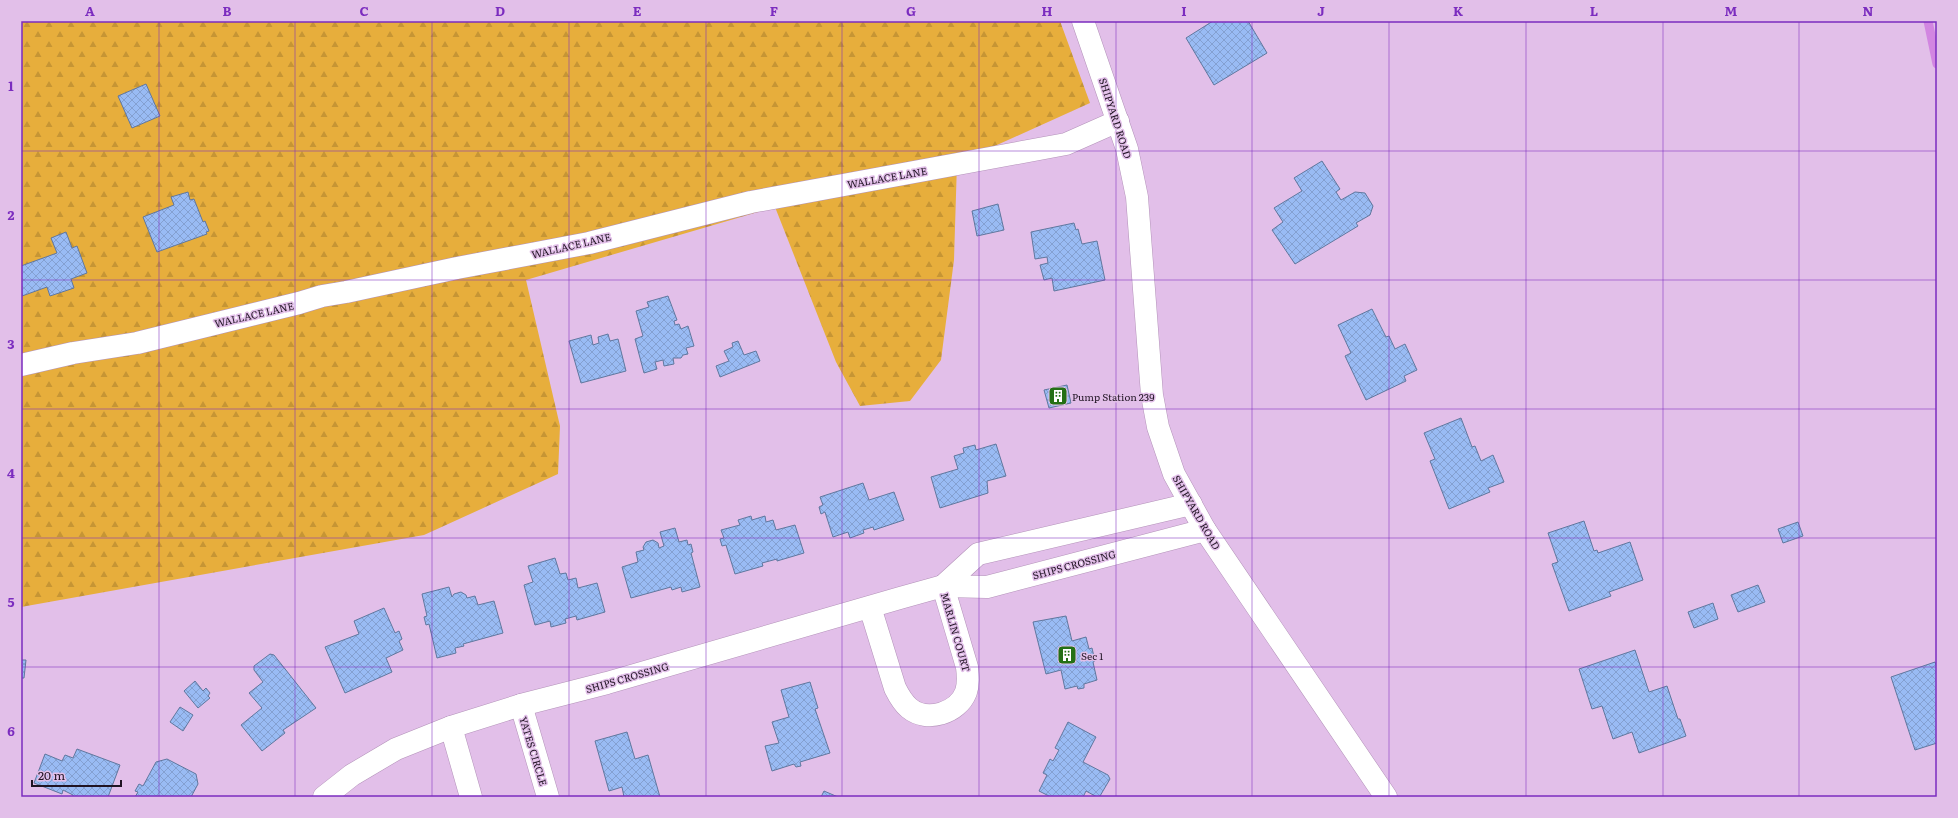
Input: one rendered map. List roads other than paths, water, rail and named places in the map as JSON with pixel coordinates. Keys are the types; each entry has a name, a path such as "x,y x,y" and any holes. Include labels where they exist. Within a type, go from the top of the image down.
{"street":[{"name":"SHIPYARD ROAD","path":"1083,21 1127,149 1137,197 1150,376 1158,426 1174,474 1205,530 1386,797"},
{"name":"WALLACE LANE","path":"21,365 73,353 136,343 322,296 589,243 751,202 1066,144 1118,121"},
{"name":"SHIPS CROSSING","path":"943,586 978,554 1191,504"},
{"name":"SHIPS CROSSING","path":"324,797 352,775 396,749 451,727 521,705 943,586 987,587 1205,530"},
{"name":"MARLIN COURT","path":"870,607 895,688 901,700 910,709 922,714 935,715 948,712 958,704 966,693 969,680 967,667 943,586"},
{"name":"YATES CIRCLE","path":"521,705 548,797"},
{"path":"451,727 471,797"}],"waterway":[{"path":"1928,21 1937,64"}],"place":[{"name":"Pump Station 239","path":"1058,396"},
{"name":"Sec 1","path":"1067,655"}]}
